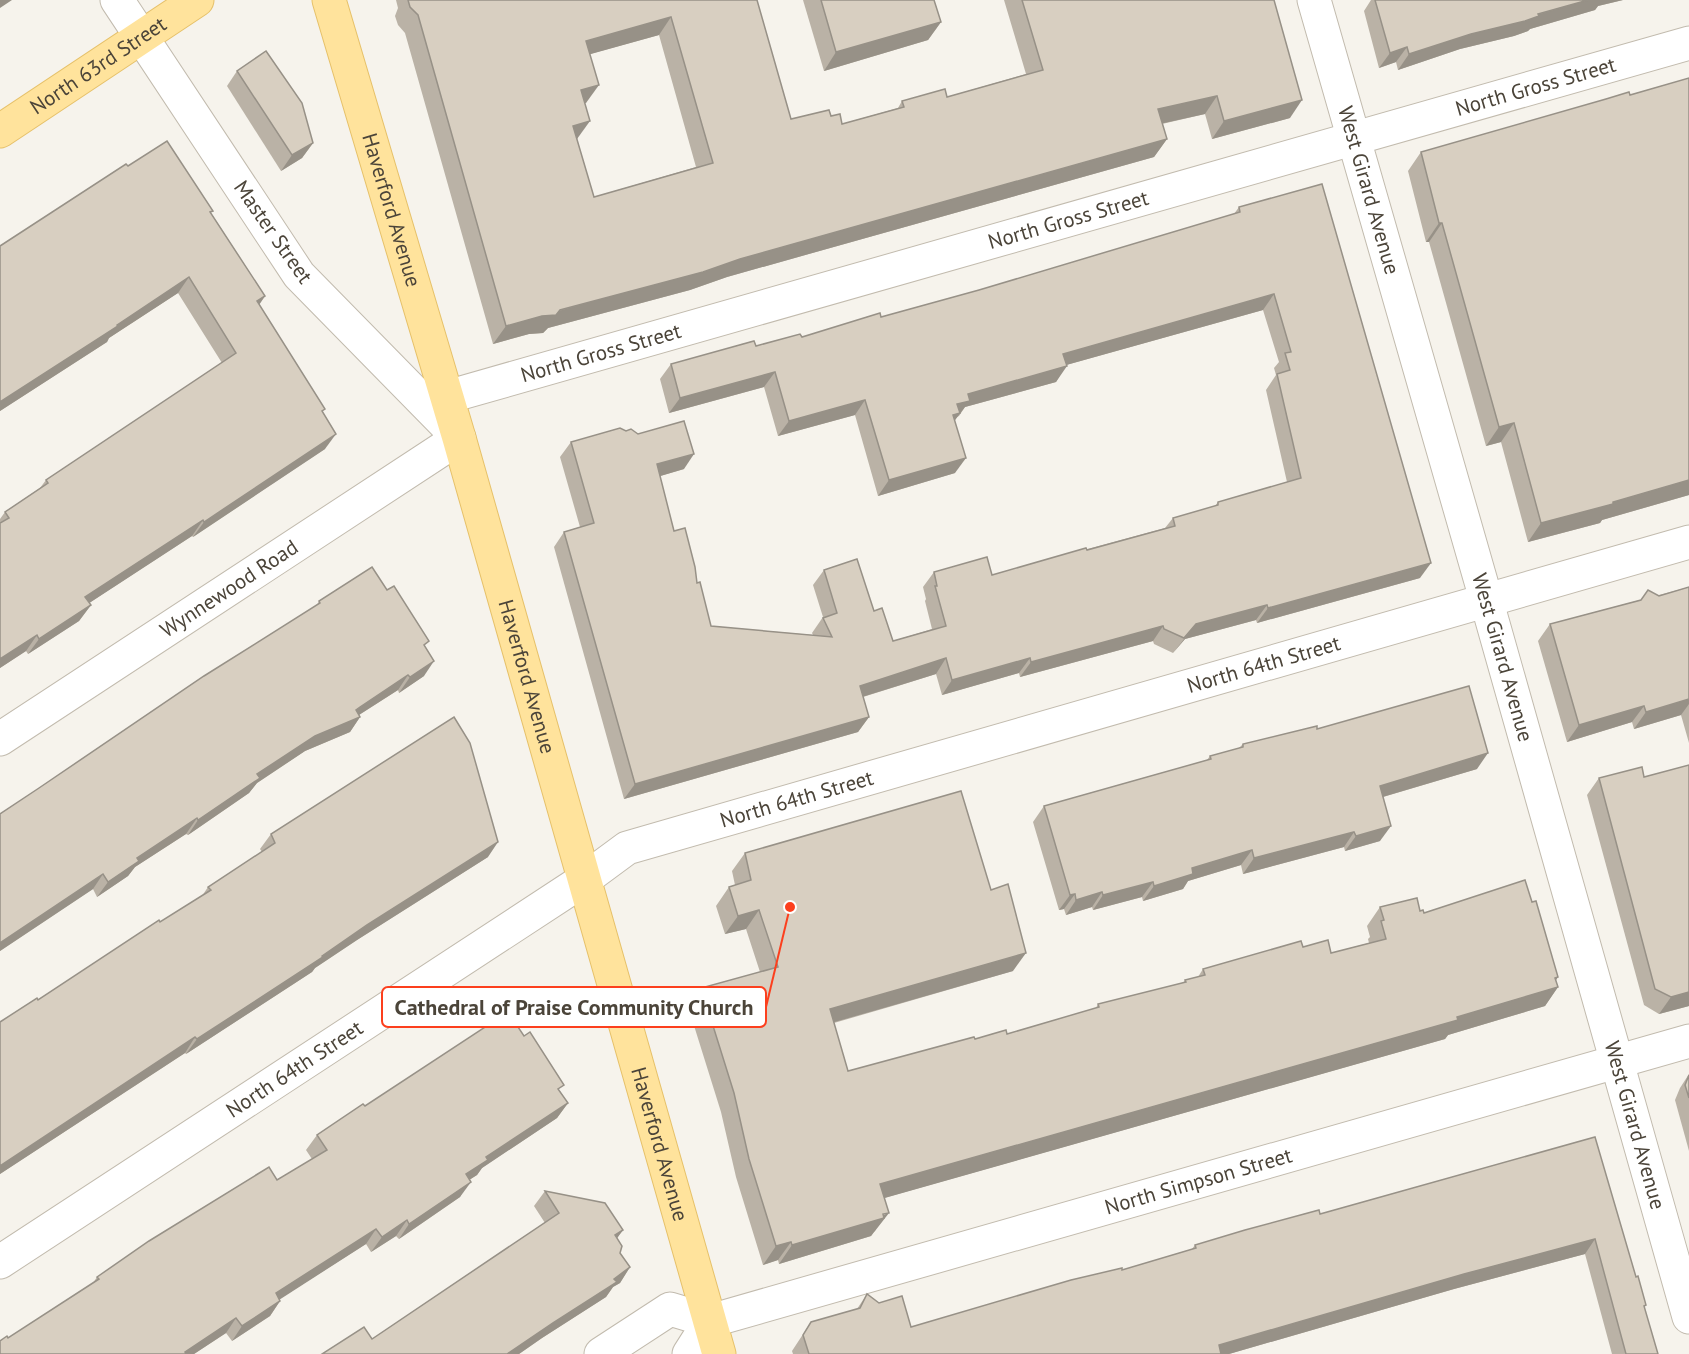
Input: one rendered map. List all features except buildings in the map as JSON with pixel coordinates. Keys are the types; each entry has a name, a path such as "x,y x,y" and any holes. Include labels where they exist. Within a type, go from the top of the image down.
{"main road":[{"name":"North 63rd Street","path":"0,131 197,0"},
{"name":"Haverford Avenue","path":"329,0 459,438 719,1354"}],"street":[{"name":"Master Street","path":"117,0 299,274 459,438"},
{"name":"West Girard Avenue","path":"1314,0 1689,1317"},
{"name":"North Gross Street","path":"447,397 1689,43"},
{"name":"Wynnewood Road","path":"0,738 459,438"},
{"name":"North 64th Street","path":"0,1262 585,879 627,848 1689,542"},
{"name":"North Simpson Street","path":"710,1321 1689,1041"},
{"path":"601,1354 670,1309 710,1321 689,1354"}],"place":[{"name":"Cathedral of Praise Community Church","path":"790,907"}]}
